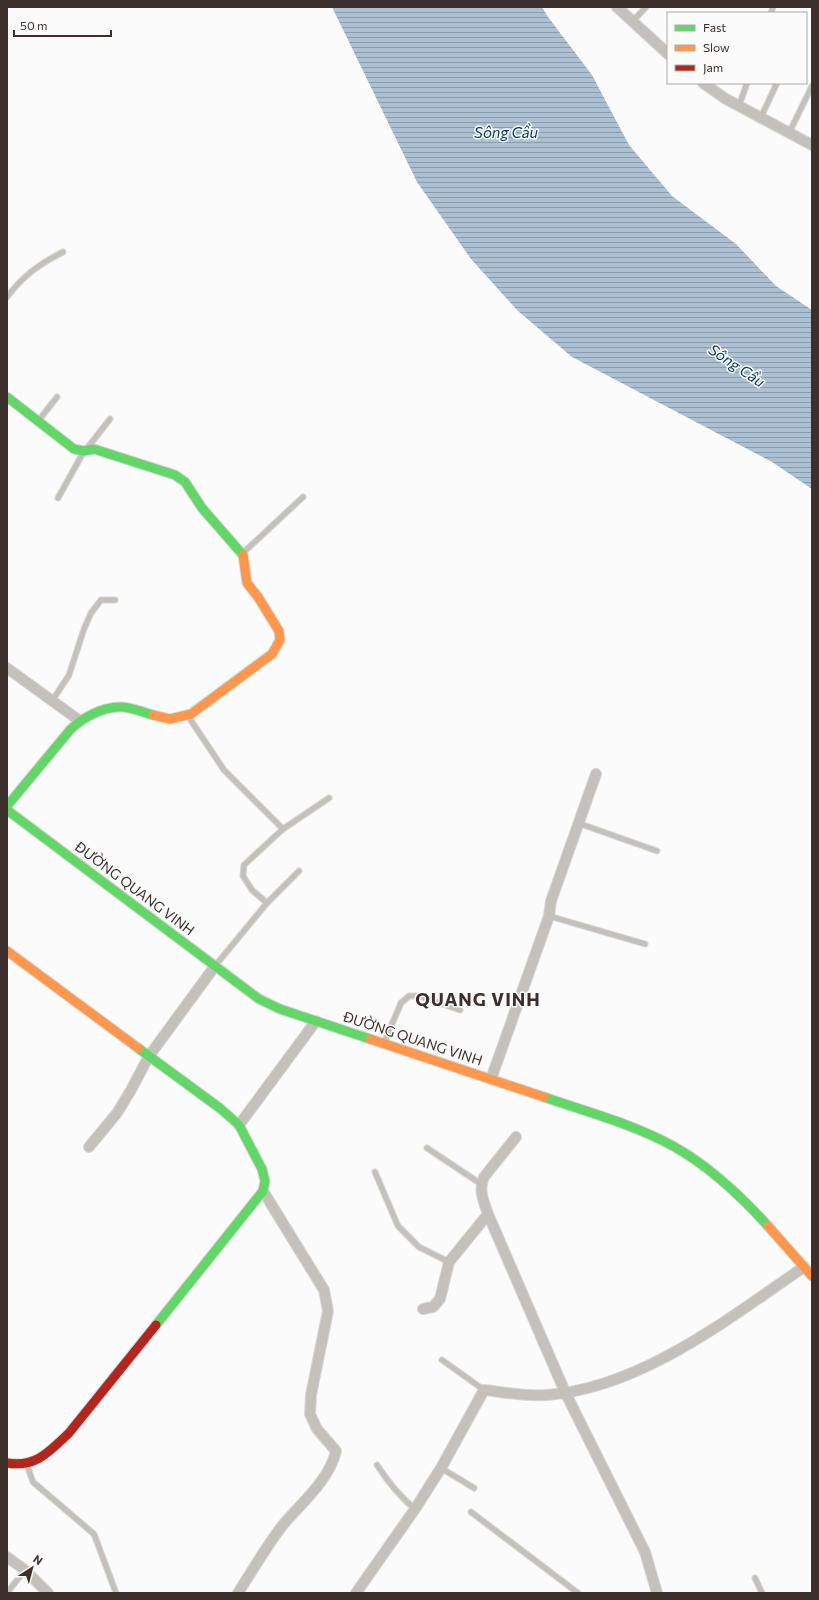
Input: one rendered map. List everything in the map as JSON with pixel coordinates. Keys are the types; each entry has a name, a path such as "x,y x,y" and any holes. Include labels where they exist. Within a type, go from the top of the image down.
{"street":[{"path":"617,7 667,53"},
{"path":"705,84 739,106 812,145"},
{"path":"7,397 74,449 84,451 94,449 175,475 184,482 202,508 243,553 247,583 258,597 279,631 280,640 272,654 188,715 171,719 159,718 133,709 119,707 106,710 80,721 7,806"},
{"path":"7,668 80,721"},
{"path":"491,1079 549,916 551,901 596,774"},
{"name":"ĐƯỜNG QUANG VINH","path":"7,810 259,999 280,1009 491,1079 650,1134 687,1154 743,1196 812,1276"},
{"path":"7,951 221,1109 238,1125 262,1169 265,1181 263,1191 69,1433 45,1454 27,1464 18,1465 7,1463"},
{"path":"89,1147 116,1113 131,1090 149,1056 216,966"},
{"path":"238,1125 316,1021"},
{"path":"516,1137 484,1177 481,1184 483,1199 488,1214 565,1392 645,1552 657,1593"},
{"path":"238,1593 282,1527 325,1477 334,1461 336,1451 317,1429 310,1414 311,1395 328,1311 324,1290 263,1191"},
{"path":"423,1309 433,1307 440,1300 449,1262 488,1214"},
{"path":"356,1593 416,1509 441,1468 484,1390 547,1395 598,1386 631,1374 700,1338 804,1267"},
{"path":"7,1557 25,1570 48,1593"}],"lane":[{"path":"632,22 646,7"},
{"path":"739,106 747,84"},
{"path":"761,117 777,84"},
{"path":"789,133 812,86"},
{"path":"7,298 18,282 33,269 63,252"},
{"path":"38,421 57,397"},
{"path":"58,498 84,451 110,419"},
{"path":"243,553 303,497"},
{"path":"52,701 69,675 84,629 91,613 101,600 115,600"},
{"path":"188,715 224,770 282,830"},
{"path":"267,903 252,890 243,876 244,865 282,830 329,798"},
{"path":"578,823 657,851"},
{"path":"216,966 267,903 299,870"},
{"path":"549,916 645,944"},
{"path":"384,1044 401,1003 408,996 419,996 460,1010"},
{"path":"427,1148 481,1184"},
{"path":"375,1172 398,1226 419,1247 449,1262"},
{"path":"442,1360 484,1390"},
{"path":"27,1464 32,1482 94,1534 116,1593"},
{"path":"377,1465 389,1483 402,1498 416,1509"},
{"path":"441,1468 474,1488"},
{"path":"471,1512 578,1593"},
{"path":"7,1593 25,1570"},
{"path":"755,1578 762,1593"}],"water":[{"name":"Sông Cầu","path":"332,7 542,7 592,75 629,145 672,196 736,244 776,286 812,310 812,489 772,462 572,357 518,311 471,259 417,182"}],"traffic: fast":[{"path":"7,397 74,449 84,451 94,449 175,475 185,482 202,508 243,555"},
{"path":"7,806 70,730 86,717 113,707 124,707 153,715"},
{"path":"7,810 259,999 280,1009 370,1039"},
{"path":"138,1048 221,1109 239,1125 262,1169 265,1181 263,1191 156,1325"},
{"path":"544,1097 642,1131 673,1146 724,1182 768,1226"}],"traffic: slow":[{"path":"153,715 170,719 191,714 272,654 280,640 279,631 258,597 247,583 243,555"},
{"path":"7,951 138,1048"},
{"path":"370,1039 544,1097"},
{"path":"768,1226 812,1276"}],"traffic: jam":[{"path":"7,1463 26,1463 42,1457 49,1452 69,1433 156,1325"}],"district":[{"name":"QUANG VINH","path":"478,999"}]}
